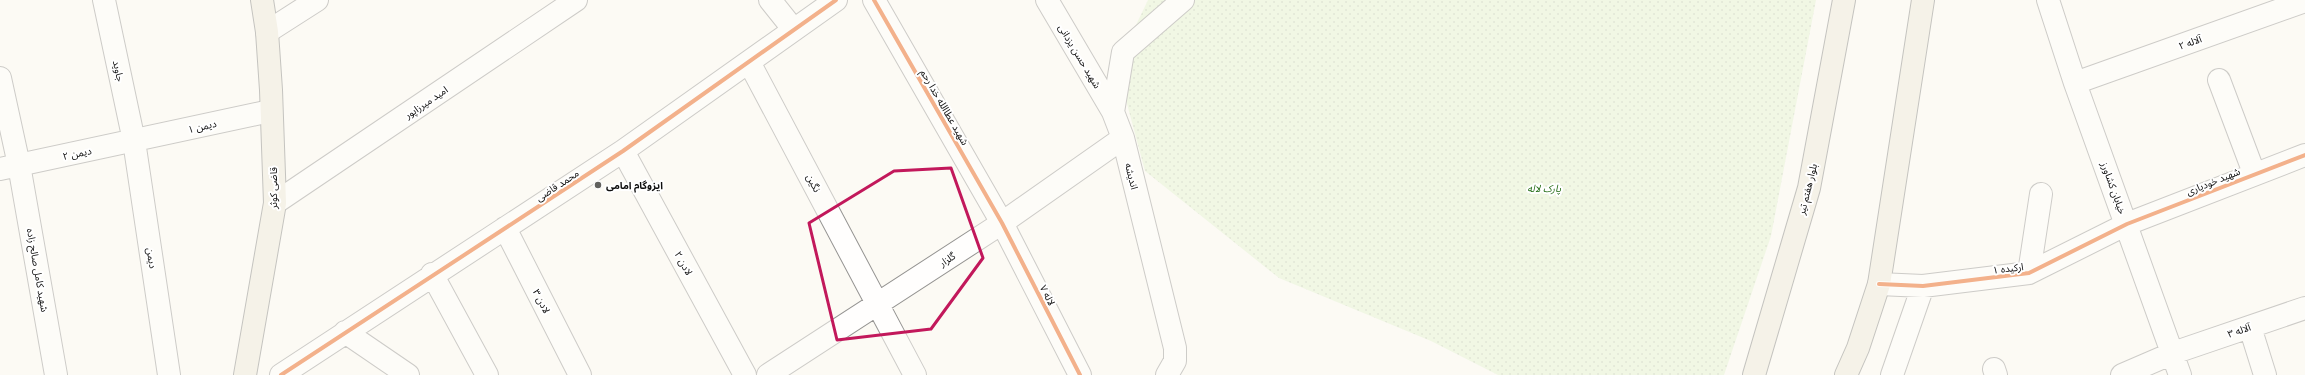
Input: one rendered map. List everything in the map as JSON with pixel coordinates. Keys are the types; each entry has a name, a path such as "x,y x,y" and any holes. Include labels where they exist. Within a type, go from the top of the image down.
{"main road":[{"name":"قاضی کوثر","path":"245,375 275,203 267,32 262,0"},
{"name":"بلوار هفتم تیر","path":"1754,375 1809,188 1844,0"},
{"path":"1846,375 1858,348 1879,284 1923,0"}],"street":[{"name":"جاوید","path":"104,0 134,141"},
{"path":"267,32 317,0"},
{"name":"امید میرزاپور","path":"275,203 576,0"},
{"path":"770,0 794,30"},
{"name":"محمد قاضی","path":"281,375 432,274 623,151 836,0"},
{"name":"شهید عطاالله خدا رحم","path":"874,0 1002,223"},
{"name":"شهید حسن یزدانی","path":"1047,0 1112,112"},
{"path":"1112,112 1123,52 1183,0"},
{"name":"خیابان کشاورز","path":"2048,0 2075,83 2127,224 2180,375"},
{"name":"آلاله ۲","path":"2075,83 2305,1"},
{"name":"نگین","path":"749,62 915,375"},
{"name":"شهید کامل صالح زاده","path":"0,78 10,167 56,375"},
{"path":"2219,80 2254,173"},
{"name":"دیمن ۱","path":"134,141 270,111"},
{"name":"اندیشه","path":"1112,112 1123,138 1175,348 1175,361 1167,375"},
{"name":"گلزار","path":"768,375 1002,223 1123,138"},
{"name":"دیمن ۲","path":"10,167 134,141"},
{"name":"دیمن","path":"134,141 169,375"},
{"name":"لادن ۲","path":"623,151 745,375"},
{"name":"شهید خودیاری","path":"2127,224 2254,173 2305,155"},
{"path":"2029,273 2041,194"},
{"name":"لاله ۷","path":"1002,223 1080,375"},
{"name":"ارکیده ۱","path":"1879,284 1923,286 2029,273 2127,224"},
{"name":"لادن ۳","path":"505,228 580,375"},
{"path":"432,274 487,375"},
{"path":"1892,375 1923,286"},
{"name":"آلاله ۳","path":"2122,375 2173,353 2305,308"},
{"path":"2250,326 2265,375"},
{"path":"345,332 408,375"}],"highlighted area":[{"path":"951,168 983,258 931,329 837,340 809,223 894,171"}],"green space":[{"name":"پارک لاله","path":"1148,0 1816,0 1771,236 1724,375 1498,375 1431,341 1279,278 1145,171 1126,100 1123,52"}],"cycle path":[{"path":"281,375 623,151 836,0"},
{"path":"874,0 1002,223 1080,375"},
{"path":"1879,284 1923,286 2029,273 2127,224 2305,155"}],"place":[{"name":"ایزوگام امامی","path":"598,185"}]}
